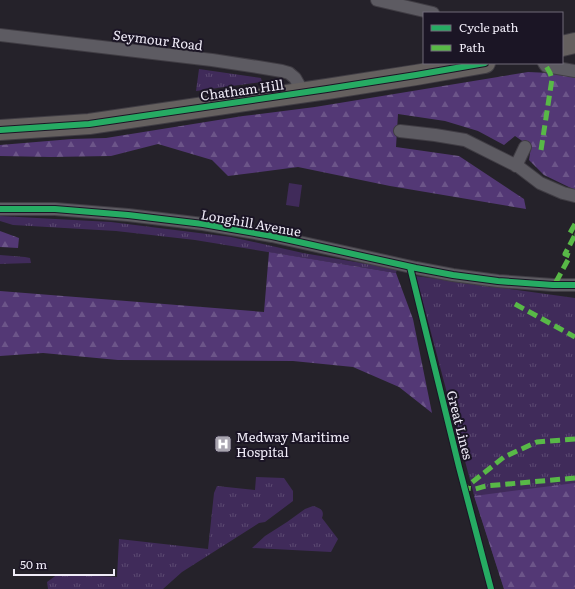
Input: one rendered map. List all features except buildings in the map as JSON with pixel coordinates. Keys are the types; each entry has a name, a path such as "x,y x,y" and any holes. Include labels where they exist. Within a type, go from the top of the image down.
{"main road":[{"path":"563,46 575,43"},
{"name":"Chatham Hill","path":"0,130 89,124 300,93 479,64"}],"street":[{"path":"377,0 429,12"},
{"name":"Seymour Road","path":"0,35 258,66 289,73 298,83 300,93"},
{"path":"545,64 546,66 575,71"},
{"path":"400,131 462,139 516,166 540,183 563,193 575,196"},
{"path":"516,166 525,147"},
{"name":"Longhill Avenue","path":"0,209 55,209 128,215 203,224 272,236 453,275 552,285 575,285"}],"green space":[{"path":"199,69 261,78 262,82 196,91"},
{"path":"528,72 575,76 575,190 544,175 529,160 531,147 515,136 504,145 478,131 445,121 398,114 396,147 459,156 524,199 526,209 390,186 298,167 228,176 212,160 158,144 111,156 0,156 0,145 72,139 106,138 243,116 315,107"},
{"path":"289,183 302,185 299,207 286,205"},
{"path":"0,216 111,222 231,237 303,253 397,269 396,273 195,240 116,231 13,225 0,221"},
{"path":"0,231 19,238 18,248 0,247"},
{"path":"269,252 396,273 413,319 432,413 399,387 353,367 293,361 118,360 43,353 0,356 0,291 264,312"},
{"path":"0,255 30,258 31,263 0,264"},
{"path":"416,276 575,298 575,589 504,589 474,495"},
{"path":"256,477 284,478 293,491 293,501 265,522 259,523 182,572 163,589 48,589 47,582 58,574 117,577 119,539 208,549 214,493 217,486 255,490"},
{"path":"575,483 575,589 504,589 474,496"},
{"path":"313,506 322,511 322,518 338,539 331,552 252,548 265,536 305,509"}],"marked path":[{"path":"541,150 552,79 546,66"},
{"path":"575,224 570,233 575,234"},
{"path":"556,282 570,256 565,254 575,235"},
{"path":"515,304 575,337"},
{"path":"575,439 537,442 504,457 465,488 475,489 486,486 575,478"}],"cycle path":[{"path":"0,130 89,124 327,89 479,64"},
{"path":"0,209 55,209 128,215 203,224 272,236 453,275 498,281 575,285"},
{"name":"Great Lines","path":"410,267 459,467 491,589"}],"place":[{"name":"Medway Maritime Hospital","path":"223,444"}]}
